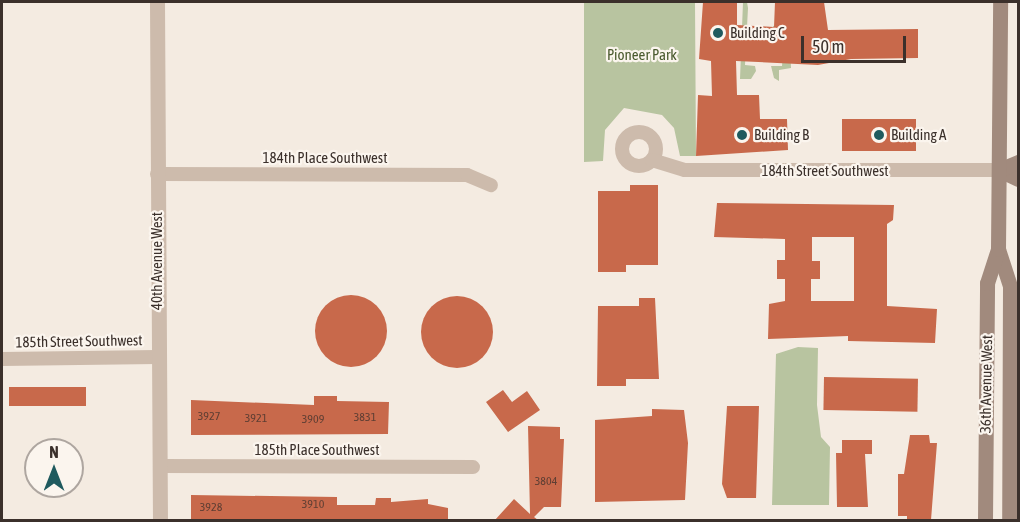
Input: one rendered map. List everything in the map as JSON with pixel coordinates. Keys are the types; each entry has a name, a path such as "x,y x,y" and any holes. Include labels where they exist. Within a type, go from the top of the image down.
{"main road":[{"name":"36th Avenue West","path":"986,520 987,283 998,249 1000,2"},
{"name":"184th Street Southwest","path":"999,170 1018,162"},
{"name":"184th Street Southwest","path":"999,170 1018,179"},
{"name":"36th Avenue West","path":"998,249 1010,287 1009,520"}],"street":[{"name":"40th Avenue West","path":"157,2 156,357 160,520"},
{"name":"184th Street Southwest","path":"652,160 685,170 999,170"},
{"name":"184th Place Southwest","path":"157,174 467,175 490,185"},
{"name":"185th Street Southwest","path":"2,359 156,357"},
{"name":"185th Place Southwest","path":"160,466 473,467"}],"green space":[{"name":"Pioneer Park","path":"584,2 695,2 696,156 680,156 674,128 662,115 624,108 605,130 603,161 584,162"},
{"path":"743,2 747,2 748,8 745,65 755,66 756,71 751,79 740,79"},
{"path":"784,2 788,2 791,68 779,70 779,81 774,78 771,66 782,66 784,37 773,31 773,26 784,25"},
{"path":"798,347 818,348 817,405 821,437 830,447 829,505 772,505 776,354"}],"building":[{"path":"703,2 737,2 737,25 774,27 775,2 824,2 828,30 918,29 918,58 851,59 818,65 736,61 737,95 759,95 760,119 787,119 788,150 696,156 698,95 712,96 711,61 699,59"},
{"name":"Building A","path":"842,119 916,119 916,151 842,151"},
{"path":"630,185 658,185 658,265 626,265 626,272 598,272 598,191 630,191"},
{"path":"717,203 894,205 893,220 887,224 887,306 937,309 935,343 848,341 848,336 768,339 769,304 785,301 785,279 777,279 777,260 785,260 785,239 714,237","holes":["812,237 854,237 854,301 811,301 811,279 820,279 820,261 812,261"]},
{"path":"358,295 377,305 385,317 387,331 385,345 377,357 365,365 344,367 325,357 317,345 315,324 325,305 337,297"},
{"path":"457,296 477,302 487,312 493,332 487,352 477,362 457,368 437,362 427,352 421,332 427,312 437,302"},
{"path":"639,298 655,298 659,379 626,379 626,386 597,386 598,306 639,306"},
{"path":"824,377 918,379 917,412 823,410"},
{"path":"9,387 86,387 86,406 9,406"},
{"path":"503,390 512,402 527,391 540,410 508,432 486,402"},
{"path":"314,396 337,396 337,401 389,402 388,434 191,435 191,400 314,405"},
{"path":"727,406 759,406 756,498 727,498 722,484"},
{"path":"652,409 684,410 688,443 685,500 595,502 595,420 652,416"},
{"path":"528,426 560,427 560,439 564,439 561,507 544,507 534,517 538,520 495,520 514,499 530,514"},
{"path":"910,435 929,435 930,443 937,443 931,520 907,520 907,516 898,516 898,474 904,474"},
{"path":"842,440 872,440 872,454 865,454 868,507 837,507 836,453 842,453"},
{"path":"191,495 337,497 337,505 375,505 376,498 391,498 391,502 428,499 428,504 448,508 448,520 191,520"}],"place":[{"name":"Building C","path":"718,33"},
{"name":"Building B","path":"742,135"},
{"name":"Building A","path":"879,135"}]}
